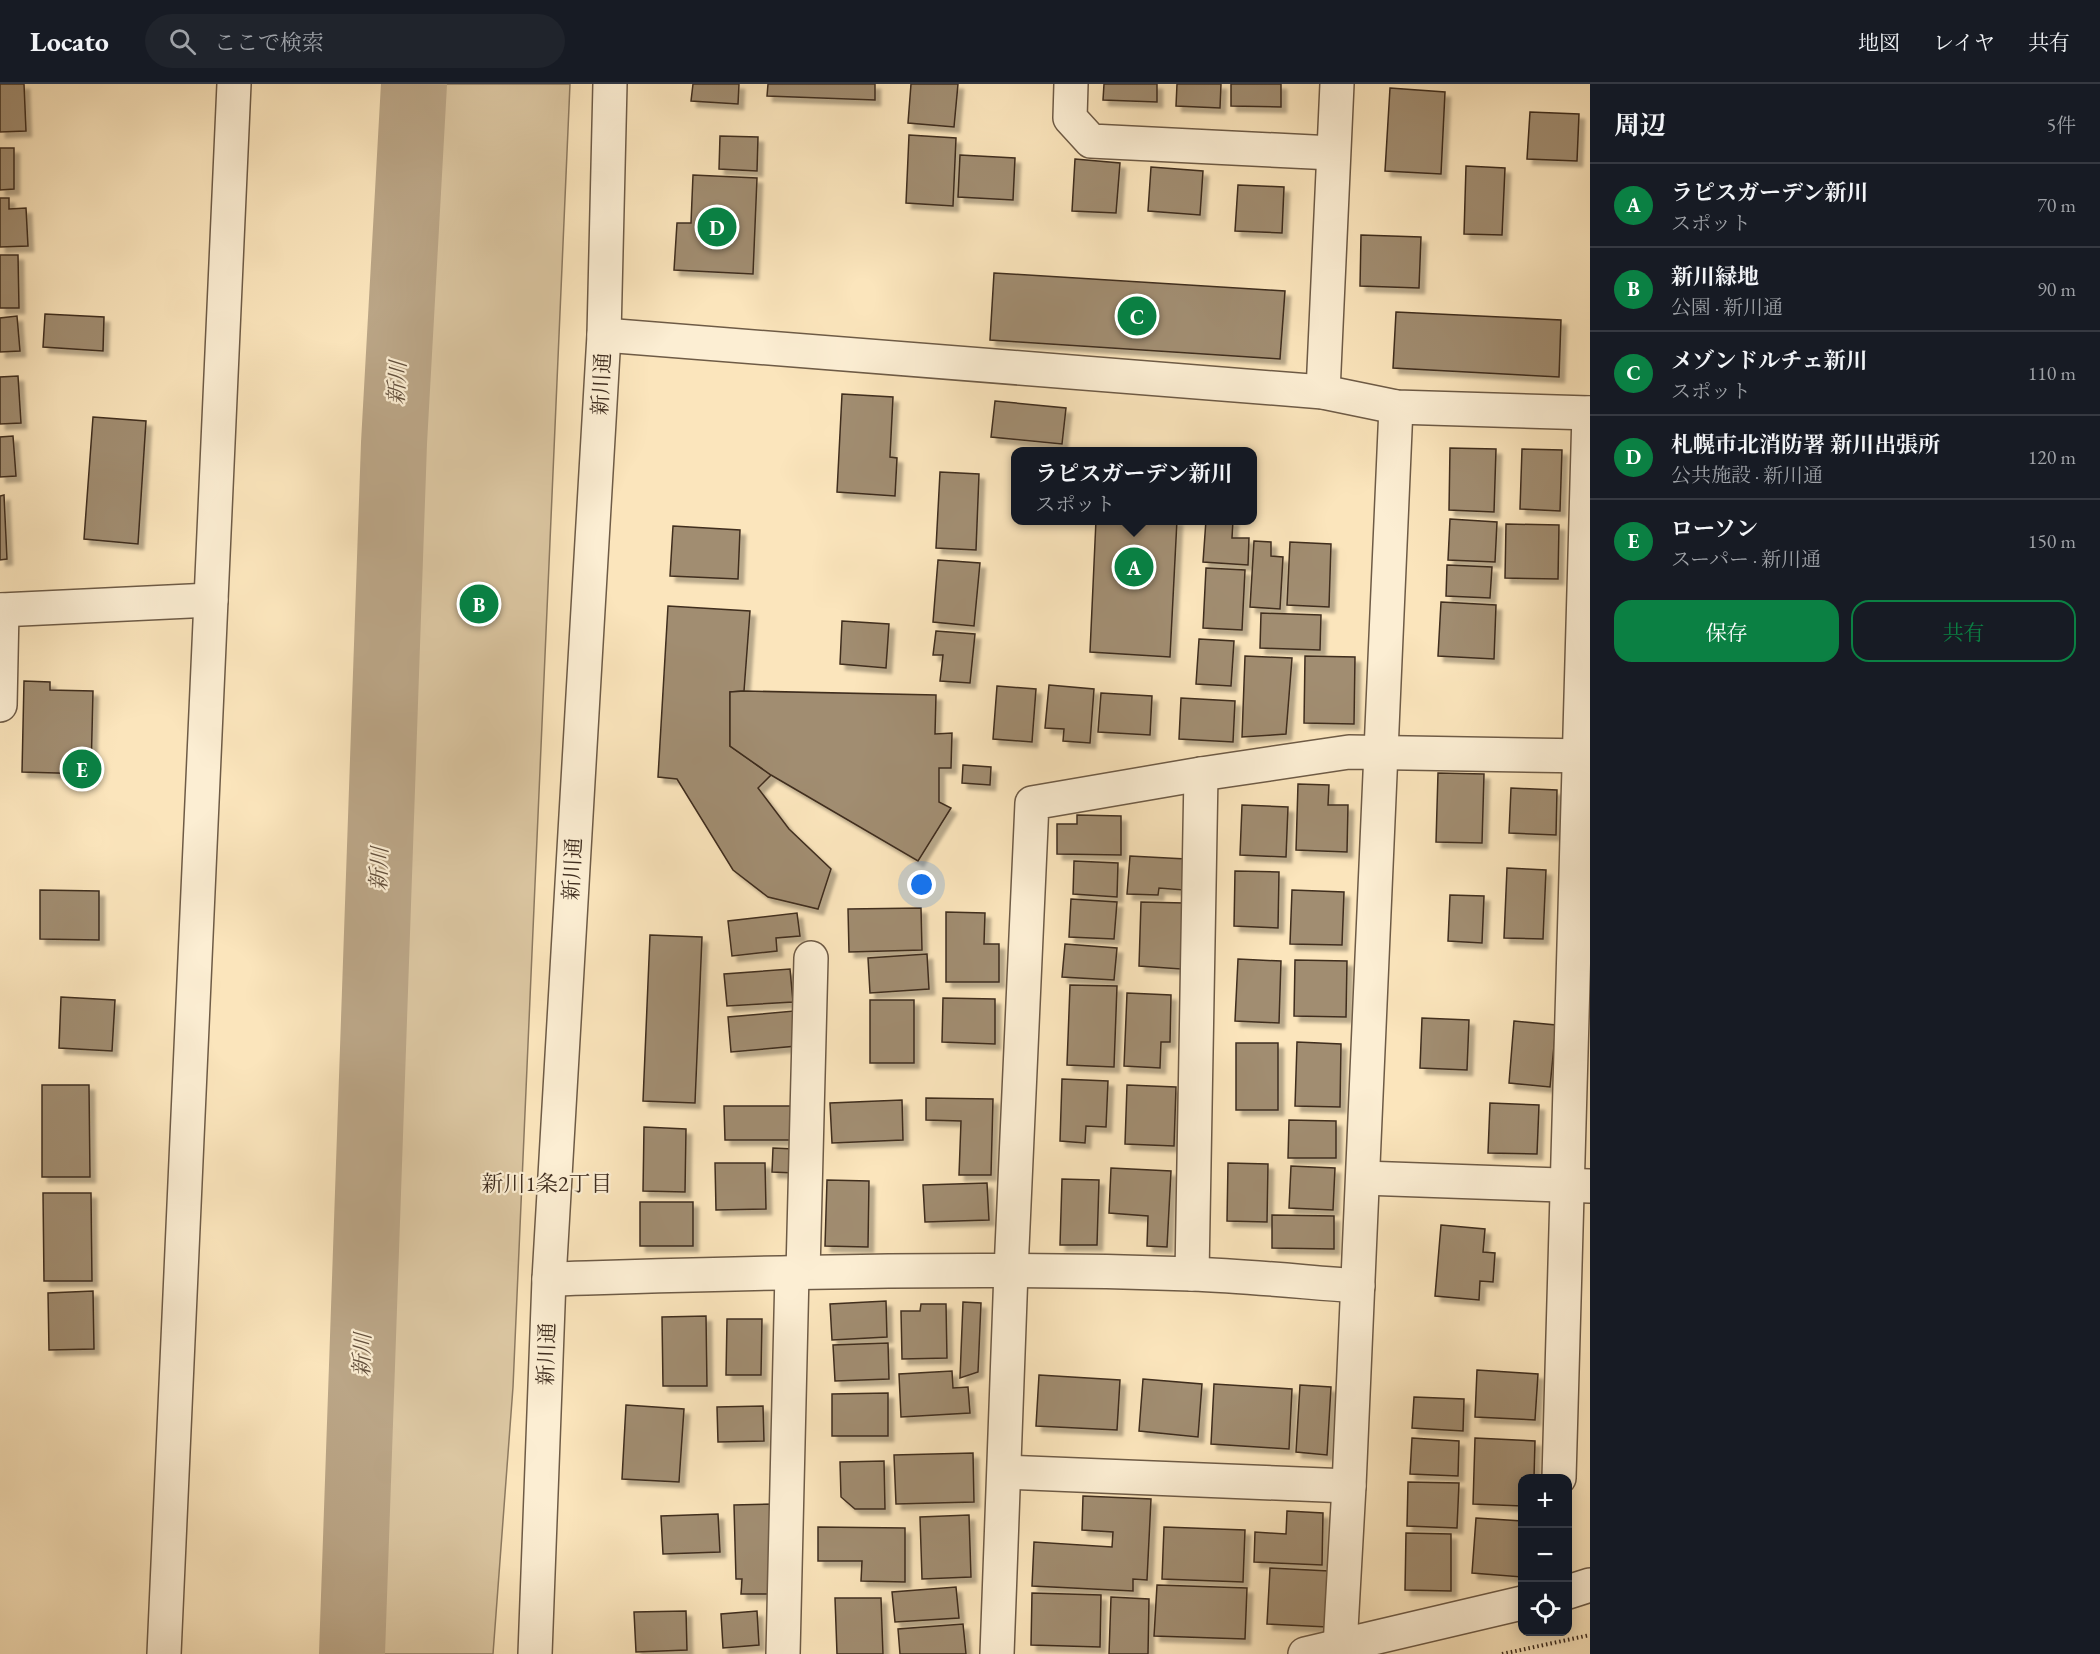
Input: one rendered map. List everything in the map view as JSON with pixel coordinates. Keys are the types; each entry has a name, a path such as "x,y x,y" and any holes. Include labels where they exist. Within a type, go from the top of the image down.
{"street":[{"path":"164,1654 234,84"},
{"name":"新川通","path":"535,1654 549,1279 604,335 610,84"},
{"path":"1071,84 1070,118 1091,141 1333,153"},
{"path":"1323,392 1337,84"},
{"path":"604,335 1323,392 1396,407 1589,413 1578,1185 1559,1474"},
{"path":"1340,1647 1363,1178 1396,407"},
{"path":"0,705 1,610 211,600"},
{"path":"997,1654 1032,803 1349,752 1585,756"},
{"path":"1192,1274 1201,774"},
{"path":"783,1654 811,958"},
{"path":"1363,1178 1578,1185"},
{"path":"549,1279 798,1272 1011,1271 1192,1274 1358,1286"},
{"path":"1005,1473 1349,1486"},
{"path":"1572,1591 1590,1585"},
{"path":"1305,1654 1518,1604"}],"path":[{"path":"1502,1654 1590,1635"}],"shaded area":[{"path":"435,84 570,84 513,1387 493,1654 359,1654 388,1124"}],"building":[{"path":"0,84 24,84 26,131 0,132"},
{"path":"693,84 739,84 738,104 691,101"},
{"path":"768,84 875,84 875,100 767,96"},
{"path":"911,84 958,84 954,127 908,123"},
{"path":"1104,84 1157,84 1157,102 1103,100"},
{"path":"1177,84 1221,84 1220,108 1176,106"},
{"path":"1231,84 1281,84 1281,107 1231,106"},
{"path":"1390,88 1445,92 1441,174 1385,171"},
{"path":"1530,112 1579,114 1577,161 1527,159"},
{"path":"909,135 956,138 953,206 906,203"},
{"path":"720,136 758,137 757,171 719,169"},
{"path":"0,148 14,148 14,189 0,190"},
{"path":"960,155 1015,158 1013,200 958,197"},
{"path":"1075,159 1120,163 1116,213 1072,211"},
{"path":"1466,166 1505,168 1502,235 1464,234"},
{"path":"1151,167 1203,171 1200,215 1148,211"},
{"path":"693,175 757,178 753,274 674,270 677,223 691,223"},
{"path":"1238,185 1284,187 1282,233 1235,231"},
{"path":"0,198 9,198 9,209 26,208 28,246 0,247"},
{"path":"1361,235 1421,237 1419,288 1360,286"},
{"path":"0,255 18,255 19,308 0,308"},
{"path":"994,273 1285,291 1280,359 990,340"},
{"path":"1396,312 1561,320 1559,377 1393,368"},
{"path":"45,314 104,317 103,351 43,347"},
{"path":"17,316 20,351 0,352 0,318"},
{"path":"18,376 21,423 0,424 0,377"},
{"path":"842,394 893,397 890,457 897,458 895,496 837,492"},
{"path":"995,401 1066,408 1062,444 991,437"},
{"path":"93,417 146,421 138,544 84,539"},
{"path":"13,436 16,476 0,477 0,437"},
{"path":"1450,448 1496,449 1494,512 1449,510"},
{"path":"1522,449 1562,450 1560,511 1520,509"},
{"path":"940,472 979,474 976,550 936,548"},
{"path":"4,495 7,559 0,560 0,496"},
{"path":"1450,519 1497,522 1495,562 1448,560"},
{"path":"1506,524 1559,525 1558,579 1505,578"},
{"path":"1096,525 1177,525 1170,657 1090,652"},
{"path":"1206,525 1233,525 1232,538 1249,538 1248,565 1203,562"},
{"path":"673,526 740,530 738,579 670,576"},
{"path":"1254,541 1271,542 1271,556 1283,557 1280,609 1250,607"},
{"path":"1290,542 1331,544 1329,607 1287,605"},
{"path":"938,560 980,563 974,626 933,622"},
{"path":"1447,565 1492,567 1490,598 1446,596"},
{"path":"1206,568 1245,570 1242,630 1203,628"},
{"path":"1441,602 1496,605 1494,659 1438,656"},
{"path":"668,606 750,611 744,691 730,692 730,746 771,775 758,788 789,829 831,869 818,909 768,897 733,870 677,779 658,777"},
{"path":"1261,613 1321,615 1320,650 1260,648"},
{"path":"842,621 889,624 886,668 840,664"},
{"path":"936,631 975,634 970,683 940,681 943,655 933,655"},
{"path":"1199,639 1234,641 1231,686 1196,684"},
{"path":"1245,656 1292,658 1286,734 1242,737"},
{"path":"1305,656 1355,657 1354,724 1304,723"},
{"path":"24,681 50,682 50,690 93,691 91,774 22,772"},
{"path":"1049,685 1094,689 1090,743 1063,741 1064,729 1045,728"},
{"path":"997,686 1036,689 1032,742 993,739"},
{"path":"730,692 936,695 935,734 952,733 951,768 939,768 939,802 951,808 918,861 771,775 730,746"},
{"path":"1101,693 1152,696 1150,735 1098,732"},
{"path":"1181,698 1235,701 1233,742 1179,739"},
{"path":"963,765 991,767 990,785 962,783"},
{"path":"1438,773 1484,774 1482,843 1436,842"},
{"path":"1298,784 1329,785 1328,805 1348,805 1347,852 1296,850"},
{"path":"1511,788 1557,790 1556,835 1509,833"},
{"path":"1242,805 1288,807 1286,857 1240,855"},
{"path":"1077,815 1121,816 1121,855 1057,854 1057,824 1077,824"},
{"path":"1130,856 1186,859 1184,890 1159,888 1158,895 1127,894"},
{"path":"1074,861 1118,863 1117,897 1073,894"},
{"path":"1507,868 1546,870 1543,939 1504,938"},
{"path":"1235,871 1279,872 1278,928 1234,926"},
{"path":"40,890 99,891 99,940 40,939"},
{"path":"1292,890 1344,892 1342,945 1290,944"},
{"path":"1450,895 1484,896 1482,943 1448,941"},
{"path":"1071,899 1117,902 1114,939 1069,937"},
{"path":"1141,902 1184,903 1181,969 1139,966"},
{"path":"921,908 922,950 849,952 848,909"},
{"path":"946,912 985,913 984,944 999,944 999,982 946,982"},
{"path":"797,913 800,936 776,938 777,951 732,956 728,921"},
{"path":"650,935 702,937 695,1103 643,1101"},
{"path":"1065,944 1117,948 1114,980 1062,977"},
{"path":"927,954 929,989 870,993 868,958"},
{"path":"1238,959 1281,961 1279,1023 1235,1021"},
{"path":"1295,960 1347,961 1346,1017 1294,1016"},
{"path":"790,969 793,1002 727,1006 724,974"},
{"path":"1070,985 1117,986 1114,1067 1067,1065"},
{"path":"1127,993 1171,995 1170,1042 1161,1042 1160,1068 1124,1066"},
{"path":"61,997 115,1000 112,1051 59,1048"},
{"path":"943,998 995,999 995,1044 942,1042"},
{"path":"870,1000 914,1000 914,1063 870,1063"},
{"path":"794,1011 797,1046 731,1052 728,1017"},
{"path":"1422,1018 1469,1020 1467,1070 1420,1068"},
{"path":"1514,1021 1556,1025 1550,1087 1509,1083"},
{"path":"1297,1042 1341,1044 1340,1107 1295,1106"},
{"path":"1236,1043 1278,1043 1278,1110 1236,1110"},
{"path":"1062,1079 1108,1081 1106,1127 1086,1126 1085,1143 1060,1141"},
{"path":"42,1085 89,1085 90,1177 42,1177"},
{"path":"1127,1085 1176,1087 1174,1146 1125,1144"},
{"path":"926,1098 993,1099 991,1175 959,1175 961,1121 926,1120"},
{"path":"902,1100 903,1140 832,1143 830,1103"},
{"path":"1490,1103 1539,1105 1537,1154 1488,1153"},
{"path":"724,1106 792,1106 791,1140 725,1140"},
{"path":"1289,1120 1336,1121 1336,1158 1288,1158"},
{"path":"644,1127 686,1129 685,1192 643,1191"},
{"path":"773,1148 795,1149 795,1173 772,1172"},
{"path":"715,1163 765,1163 766,1209 716,1210"},
{"path":"1228,1163 1268,1164 1267,1222 1227,1221"},
{"path":"1291,1166 1335,1168 1333,1210 1289,1208"},
{"path":"1111,1168 1171,1171 1167,1247 1147,1246 1148,1216 1109,1213"},
{"path":"1062,1179 1099,1180 1097,1245 1060,1245"},
{"path":"827,1180 869,1181 868,1247 825,1246"},
{"path":"987,1183 989,1220 925,1222 923,1185"},
{"path":"43,1193 91,1193 92,1281 44,1281"},
{"path":"640,1202 693,1202 693,1246 640,1246"},
{"path":"1272,1215 1334,1216 1334,1249 1272,1248"},
{"path":"1441,1225 1485,1229 1483,1252 1495,1253 1493,1282 1480,1281 1479,1300 1435,1296"},
{"path":"93,1291 94,1349 49,1350 48,1293"},
{"path":"886,1301 887,1337 832,1340 830,1304"},
{"path":"963,1302 981,1303 978,1372 960,1378"},
{"path":"921,1304 946,1304 947,1358 902,1359 901,1311 920,1311"},
{"path":"706,1316 707,1386 663,1386 662,1317"},
{"path":"727,1319 762,1319 761,1375 726,1375"},
{"path":"888,1343 889,1379 835,1381 833,1345"},
{"path":"1477,1370 1538,1374 1535,1420 1475,1417"},
{"path":"952,1371 953,1388 968,1387 970,1413 901,1417 899,1374"},
{"path":"1039,1375 1120,1380 1117,1430 1036,1426"},
{"path":"1143,1379 1202,1384 1198,1437 1139,1431"},
{"path":"1214,1384 1292,1389 1289,1449 1211,1444"},
{"path":"1300,1385 1331,1387 1327,1455 1296,1452"},
{"path":"888,1393 888,1436 832,1436 832,1394"},
{"path":"1414,1397 1464,1399 1463,1431 1412,1428"},
{"path":"626,1405 684,1409 679,1482 622,1479"},
{"path":"763,1406 764,1441 718,1442 717,1407"},
{"path":"1412,1438 1459,1441 1458,1476 1410,1474"},
{"path":"1475,1438 1535,1441 1534,1474 1518,1474 1518,1506 1473,1504"},
{"path":"973,1453 974,1502 896,1504 894,1455"},
{"path":"884,1461 885,1509 855,1509 841,1497 840,1462"},
{"path":"1408,1482 1459,1483 1457,1528 1407,1526"},
{"path":"1083,1496 1151,1499 1147,1580 1133,1579 1133,1591 1032,1586 1034,1542 1112,1547 1113,1532 1082,1530"},
{"path":"773,1504 775,1594 741,1594 742,1579 736,1579 734,1505"},
{"path":"1287,1511 1323,1513 1322,1565 1254,1562 1255,1532 1286,1534"},
{"path":"718,1514 720,1552 663,1554 661,1516"},
{"path":"969,1515 971,1577 922,1579 920,1517"},
{"path":"1476,1518 1518,1521 1518,1577 1472,1573"},
{"path":"818,1527 905,1528 905,1582 861,1581 862,1561 818,1561"},
{"path":"1164,1527 1245,1530 1243,1582 1162,1579"},
{"path":"1406,1533 1451,1534 1451,1591 1405,1590"},
{"path":"1270,1568 1329,1571 1327,1627 1267,1624"},
{"path":"1157,1585 1247,1588 1245,1639 1154,1636"},
{"path":"956,1587 959,1618 895,1622 892,1592"},
{"path":"1032,1593 1101,1595 1100,1647 1031,1645"},
{"path":"1111,1597 1149,1599 1148,1654 1109,1654"},
{"path":"835,1598 881,1598 883,1654 837,1654"},
{"path":"686,1611 687,1650 636,1652 634,1612"},
{"path":"757,1611 759,1645 723,1648 721,1614"},
{"path":"963,1624 966,1654 900,1654 898,1629"}],"waterway":[{"name":"新川","path":"352,1654 394,443 414,84"}],"place":[{"name":"札幌市北消防署 新川出張所","path":"717,227"},
{"name":"メゾンドルチェ新川","path":"1137,316"},
{"name":"ラピスガーデン新川","path":"1134,567"},
{"name":"新川緑地","path":"479,604"},
{"name":"ローソン","path":"82,769"}],"district":[{"name":"新川1条2丁目","path":"547,1183"}]}
